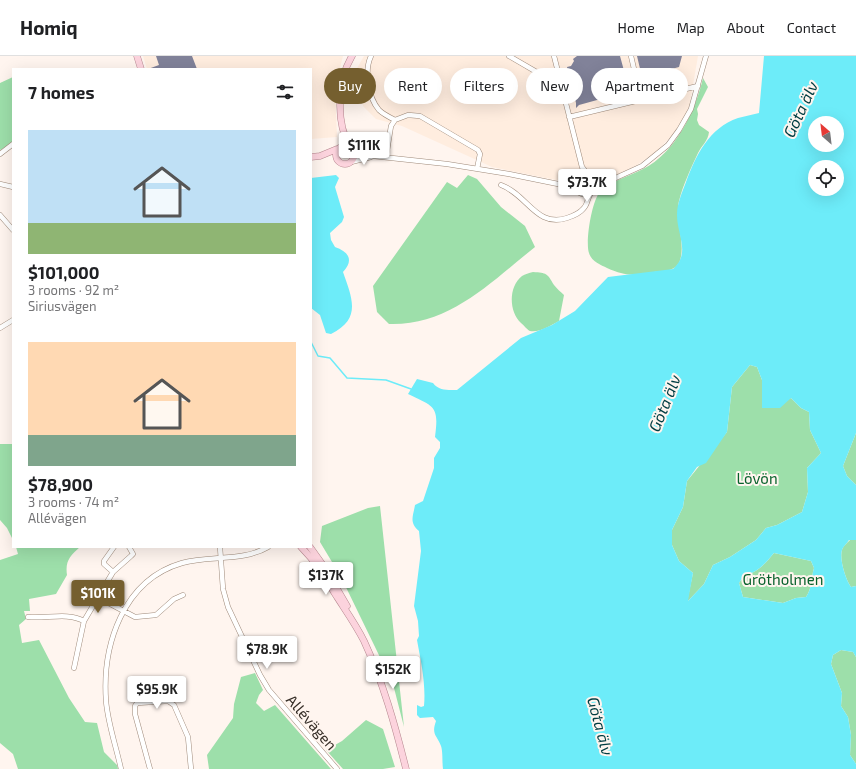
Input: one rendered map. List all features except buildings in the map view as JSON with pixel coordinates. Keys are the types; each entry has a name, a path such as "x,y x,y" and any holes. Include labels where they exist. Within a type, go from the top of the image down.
{"main road":[{"path":"137,56 141,68"},
{"path":"338,160 336,156 342,127 340,96 341,84 345,70 352,56"},
{"path":"320,156 338,160 343,164 351,162 355,155 346,139 342,127"},
{"path":"312,158 320,156 345,145 351,148"},
{"path":"302,548 313,560 353,621"},
{"path":"311,548 333,580 346,604 378,674 397,731 406,769"}],"street":[{"path":"371,56 368,66 368,85 373,100 379,110 395,120"},
{"path":"509,56 529,68"},
{"path":"554,56 557,68"},
{"path":"631,56 634,68"},
{"path":"351,148 373,156 477,168 563,185 581,192 593,192 609,181 638,168 662,151 683,123 691,109 706,56"},
{"path":"688,88 698,86"},
{"path":"501,185 516,193 541,216 554,220 563,219 580,212 585,207 587,200 596,185 594,180 582,167 566,104"},
{"path":"569,117 621,104"},
{"path":"386,157 391,126 395,120 408,115 420,116 478,150 480,154 477,168"},
{"path":"0,154 12,145"},
{"path":"351,162 373,156"},
{"path":"582,167 577,186 587,200"},
{"path":"563,185 589,176"},
{"path":"594,180 609,181"},
{"path":"0,184 12,187"},
{"path":"0,215 12,229"},
{"path":"0,328 12,321"},
{"path":"113,548 104,561 104,564 113,572"},
{"path":"74,668 79,637 84,621 113,572 133,554 130,548"},
{"name":"Allévägen","path":"220,548 223,588 228,607 260,675 269,690 337,769"},
{"path":"121,769 107,713 105,678 107,658 112,637 122,611 145,584 168,568 190,561 250,554 265,548"},
{"path":"99,598 135,617 153,616 174,599 183,595"},
{"path":"28,617 40,618 74,616 84,621"},
{"path":"150,769 135,714 135,706 137,703 168,701 174,705 188,737 190,743 191,769"}],"shaded area":[{"path":"143,56 343,56 340,68 324,68 324,104 336,104 337,137 312,139 312,68 147,68"},
{"path":"364,56 698,56 689,108 676,131 657,151 637,165 616,175 596,181 577,179 556,180 492,167 402,126 376,119 363,104 376,104 376,68 357,68"}],"green space":[{"path":"12,77 12,144 0,150 0,83"},
{"path":"703,78 708,87 697,109 697,120 699,125 709,132 690,171 679,201 678,208 682,248 681,257 678,264 672,269 668,270 641,274 625,274 599,264 590,256 588,248 590,221 597,196 604,188 643,169 665,153 674,142 689,118"},
{"path":"468,175 477,179 501,207 525,226 535,247 486,287 450,310 431,318 411,323 389,324 377,312 373,286 447,182 457,188"},
{"path":"533,272 546,274 564,295 559,321 537,331 528,330 521,323 514,313 512,306 512,293 517,281 523,275"},
{"name":"Lövön","path":"750,365 757,367 762,380 762,408 791,398 801,408 809,412 810,430 821,453 807,468 808,492 802,512 777,525 766,528 756,540 730,557 713,565 704,584 687,602 693,573 679,561 672,545 672,530 683,507 687,481 727,432 732,387"},
{"path":"856,433 856,485 847,476 843,466"},
{"path":"0,444 12,444 12,538 7,528 0,520"},
{"path":"380,506 404,727 393,684 341,577 320,542 322,526 368,508"},
{"path":"850,540 856,540 856,586 851,587 847,580 841,559 843,547"},
{"path":"16,548 79,548 69,559 67,575 56,594 29,599 30,611 24,611 26,619 19,625 22,643 39,640 69,698 85,722 97,723 104,752 117,765 118,769 18,769 13,754 0,743 0,560 18,554"},
{"name":"Grötholmen","path":"774,553 811,561 814,568 806,597 796,598 783,603 743,597 739,583 746,575 754,572 762,566"},
{"path":"841,650 853,652 856,657 856,764 850,755 851,735 848,717 841,706 842,693 831,664 833,655"},
{"path":"255,673 263,690 256,703 264,711 275,705 331,769 209,769 207,755 233,718 234,704 241,677"},
{"path":"366,720 383,729 395,767 383,769 343,769 326,750 342,741"}],"water":[{"name":"Göta älv","path":"764,56 856,56 856,433 843,466 847,476 856,485 856,540 849,540 843,549 841,559 847,580 851,587 856,586 856,657 853,652 841,650 833,655 831,664 842,693 841,706 848,717 851,735 850,755 856,764 856,769 443,769 442,748 434,732 436,721 433,717 420,718 417,715 417,705 421,707 424,706 423,673 417,640 419,636 418,621 414,606 421,551 419,531 414,525 412,519 415,505 423,501 434,468 434,458 440,448 440,442 435,437 436,419 433,409 424,402 408,394 417,379 433,383 441,389 457,390 521,338 552,325 575,311 608,277 673,269 681,257 682,250 677,215 678,206 681,194 694,162 705,144 719,128 738,118 759,113","holes":["750,365 757,367 762,380 762,408 780,408 791,398 801,408 809,412 810,430 821,453 807,468 808,492 802,512 777,525 766,528 756,540 730,557 713,565 704,584 688,601 693,573 679,561 672,545 672,530 683,507 687,481 697,467 706,463 727,432 732,387","774,553 811,561 814,568 806,597 796,598 783,603 743,597 739,583 746,575 760,568"]},
{"path":"336,175 339,178 335,187 344,217 342,222 330,233 331,240 335,247 344,251 349,260 343,272 352,307 351,315 347,322 331,334 326,333 320,315 312,309 312,178"}],"waterway":[{"path":"312,344 318,356 330,358 347,378 386,380 411,389"}]}
